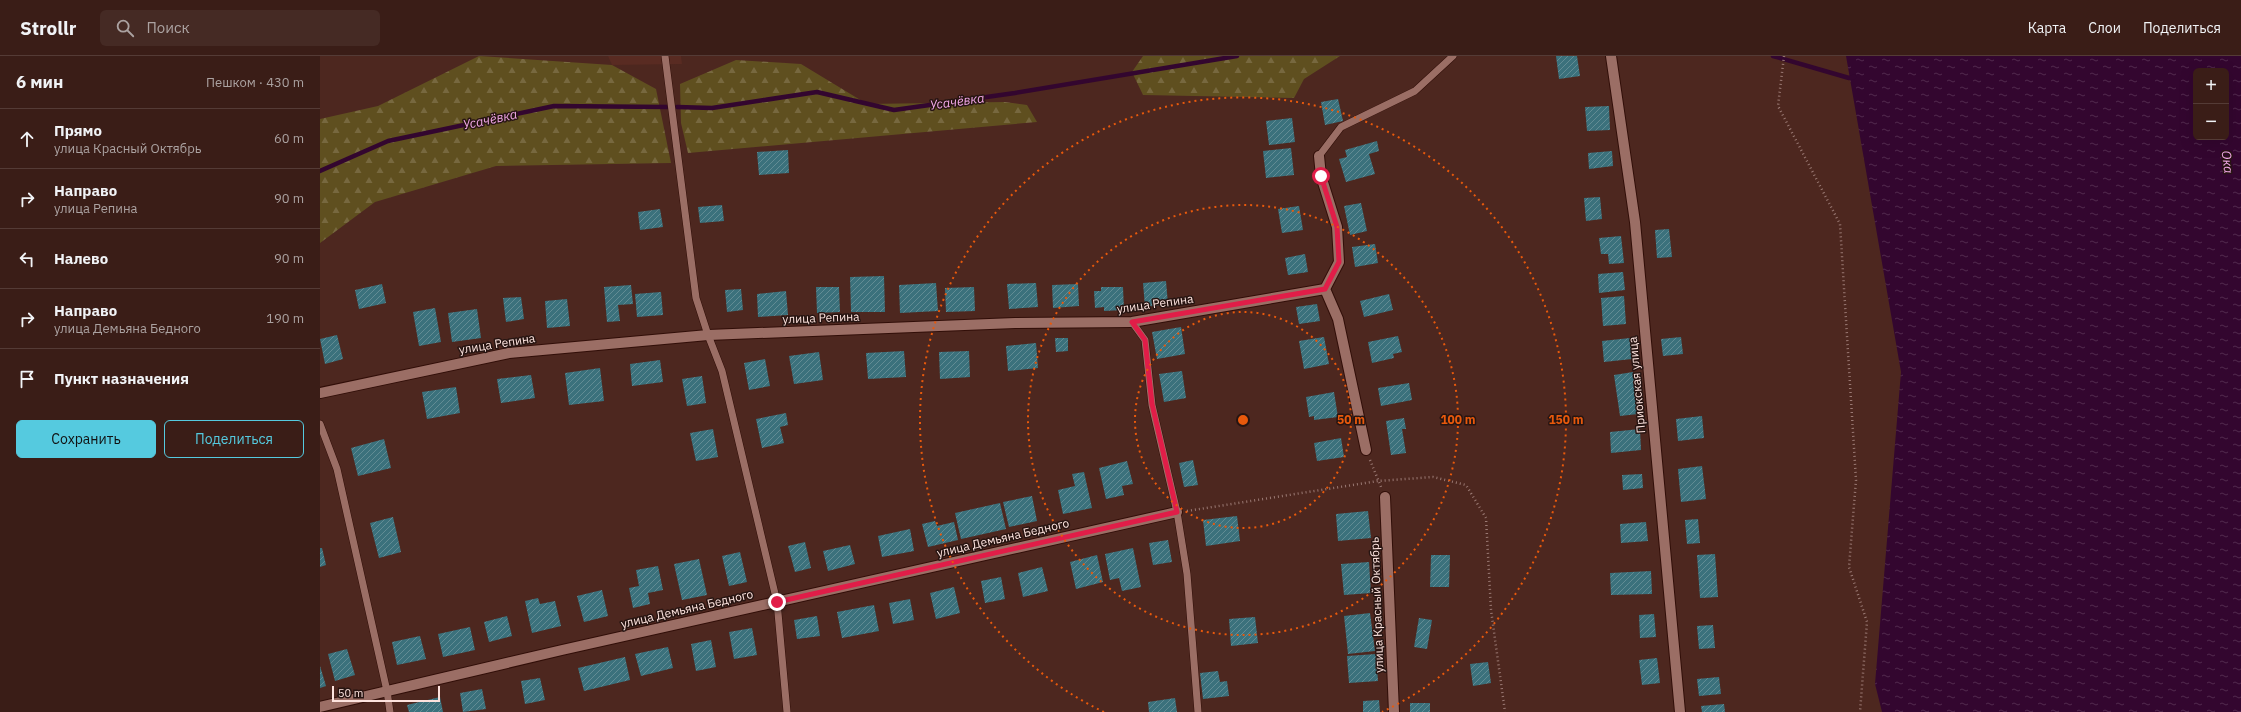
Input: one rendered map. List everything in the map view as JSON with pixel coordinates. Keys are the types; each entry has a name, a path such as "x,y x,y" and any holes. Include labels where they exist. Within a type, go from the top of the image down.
{"street":[{"name":"Приокская улица","path":"1611,56 1635,222 1680,712"},
{"path":"1319,156 1321,176 1337,227 1339,262 1325,289 1338,319 1366,450"},
{"name":"улица Репина","path":"320,393 509,353 708,335 1015,323 1132,322 1325,289"},
{"name":"улица Красный Октябрь","path":"1385,497 1394,712"},
{"name":"улица Демьяна Бедного","path":"320,707 1177,512"}],"lane":[{"path":"665,56 696,298 722,371 777,602 787,712"},
{"path":"1319,156 1341,127 1415,91 1453,56"},
{"path":"1132,322 1145,340 1152,404 1177,512 1187,574 1198,712"},
{"path":"320,424 337,469 387,691 390,712"}],"path":[{"path":"1784,56 1778,106 1840,224 1856,480 1849,568 1867,622 1860,712"},
{"path":"1366,450 1385,497"}],"shaded area":[{"path":"608,56 681,56 682,64 612,65"}],"green space":[{"path":"479,56 612,65 656,89 671,163 496,166 375,202 320,243 320,119 378,106"},
{"path":"1143,56 1340,56 1304,79 1294,98 1143,95 1132,72"},
{"path":"736,60 801,64 867,104 1005,102 1027,105 1037,122 688,153 681,123 680,84"}],"water":[{"name":"Ока","path":"1846,56 2241,56 2241,712 1882,712 1875,684 1901,372"}],"building":[{"path":"1556,56 1577,56 1580,76 1559,79"},
{"path":"1338,99 1343,121 1325,125 1321,102"},
{"path":"1609,106 1610,130 1587,131 1585,107"},
{"path":"1292,118 1295,142 1269,145 1266,121"},
{"path":"1377,141 1379,151 1369,154 1375,174 1346,182 1339,159 1347,157 1345,150"},
{"path":"1291,148 1294,175 1266,178 1263,151"},
{"path":"788,150 789,173 759,175 757,152"},
{"path":"1612,151 1613,166 1589,169 1588,153"},
{"path":"1600,197 1602,219 1586,221 1584,198"},
{"path":"1361,203 1367,231 1350,235 1344,206"},
{"path":"722,205 724,221 700,223 698,207"},
{"path":"1299,206 1303,230 1282,233 1278,209"},
{"path":"660,209 663,227 640,230 638,212"},
{"path":"1669,229 1672,257 1657,258 1655,230"},
{"path":"1621,236 1624,263 1609,264 1608,254 1601,254 1599,238"},
{"path":"1375,244 1378,263 1355,267 1352,247"},
{"path":"1305,254 1308,272 1288,275 1285,258"},
{"path":"1623,272 1625,290 1599,293 1598,274"},
{"path":"884,276 885,312 851,312 850,277"},
{"path":"1166,281 1168,304 1145,307 1143,283"},
{"path":"936,283 938,311 900,313 899,285"},
{"path":"1036,283 1038,307 1009,309 1007,284"},
{"path":"382,284 386,303 359,309 355,290"},
{"path":"1078,284 1079,306 1053,308 1052,285"},
{"path":"631,285 633,304 618,305 620,321 607,322 604,287"},
{"path":"816,287 839,287 840,312 817,313"},
{"path":"974,287 975,311 946,312 945,288"},
{"path":"1101,287 1123,287 1124,310 1104,311 1104,307 1095,308 1094,291 1101,291"},
{"path":"741,289 743,310 727,312 725,290"},
{"path":"786,291 788,315 758,317 757,294"},
{"path":"661,292 663,315 637,317 635,294"},
{"path":"1389,294 1393,310 1364,317 1360,301"},
{"path":"1624,296 1626,324 1603,326 1601,298"},
{"path":"521,297 524,319 506,322 503,298"},
{"path":"567,299 570,326 547,328 545,301"},
{"path":"1317,304 1320,321 1299,324 1296,307"},
{"path":"435,308 441,342 419,346 413,312"},
{"path":"477,309 481,338 452,342 448,313"},
{"path":"1181,327 1185,354 1157,359 1152,332"},
{"path":"337,335 343,359 325,364 320,339"},
{"path":"1398,336 1402,352 1393,354 1394,358 1372,363 1368,342"},
{"path":"1324,337 1329,364 1304,369 1299,341"},
{"path":"1681,337 1683,354 1663,356 1661,339"},
{"path":"1055,338 1068,338 1068,351 1056,352"},
{"path":"1630,338 1632,359 1604,362 1602,341"},
{"path":"1036,343 1038,368 1008,371 1006,346"},
{"path":"904,351 906,377 868,379 866,353"},
{"path":"969,351 970,377 940,379 939,352"},
{"path":"819,352 823,380 794,384 789,356"},
{"path":"765,359 770,386 749,390 744,363"},
{"path":"660,360 663,382 632,386 630,364"},
{"path":"600,368 604,401 569,405 565,373"},
{"path":"1182,371 1186,398 1164,402 1159,374"},
{"path":"1633,372 1638,414 1620,416 1614,375"},
{"path":"531,375 535,398 501,403 497,379"},
{"path":"702,376 706,403 687,406 682,379"},
{"path":"1409,383 1412,400 1381,406 1378,388"},
{"path":"456,387 460,413 427,419 422,392"},
{"path":"1334,392 1338,417 1314,420 1314,416 1309,417 1306,397"},
{"path":"786,413 788,425 780,427 784,443 762,448 756,419"},
{"path":"1702,416 1704,438 1678,441 1676,419"},
{"path":"1404,418 1406,429 1402,429 1406,453 1391,455 1386,421"},
{"path":"713,429 718,457 696,461 690,433"},
{"path":"1640,429 1641,450 1611,453 1610,432"},
{"path":"1341,438 1344,457 1317,461 1314,443"},
{"path":"384,439 391,468 358,476 351,448"},
{"path":"1193,460 1198,485 1184,487 1179,463"},
{"path":"1127,461 1133,484 1122,486 1124,495 1106,499 1099,468"},
{"path":"1702,466 1706,499 1681,502 1678,469"},
{"path":"1084,472 1092,508 1063,514 1058,490 1075,486 1072,474"},
{"path":"1642,474 1643,488 1623,490 1622,475"},
{"path":"1032,496 1037,521 1009,527 1003,502"},
{"path":"1000,503 1006,529 961,539 955,513"},
{"path":"1368,511 1371,538 1338,541 1336,514"},
{"path":"1237,516 1240,541 1206,546 1203,520"},
{"path":"393,517 401,552 379,558 370,523"},
{"path":"1698,519 1700,543 1687,544 1685,520"},
{"path":"935,521 937,526 954,522 958,540 928,547 922,524"},
{"path":"1646,522 1648,541 1621,543 1620,524"},
{"path":"910,529 914,551 882,557 878,536"},
{"path":"1168,540 1172,562 1153,565 1149,543"},
{"path":"805,542 811,568 795,572 788,546"},
{"path":"850,545 855,564 828,571 823,551"},
{"path":"320,548 322,548 326,565 320,567"},
{"path":"1133,548 1141,587 1122,591 1119,578 1110,580 1105,554"},
{"path":"740,552 747,582 729,586 722,556"},
{"path":"1715,554 1718,597 1700,598 1697,555"},
{"path":"1097,555 1103,582 1076,589 1070,562"},
{"path":"1431,555 1450,555 1449,587 1430,587"},
{"path":"699,559 707,595 682,600 674,564"},
{"path":"1369,562 1371,593 1344,595 1341,564"},
{"path":"658,566 663,590 648,593 650,604 633,608 629,588 639,586 636,570"},
{"path":"1042,567 1048,591 1023,597 1018,573"},
{"path":"1651,571 1652,594 1611,595 1610,573"},
{"path":"1001,577 1005,599 985,603 981,581"},
{"path":"954,587 960,613 936,619 930,593"},
{"path":"602,590 608,616 584,622 577,596"},
{"path":"538,598 540,604 555,601 561,626 532,633 525,601"},
{"path":"910,599 914,620 893,624 889,603"},
{"path":"874,605 879,631 842,638 837,612"},
{"path":"1370,613 1375,651 1348,654 1344,616"},
{"path":"1654,614 1656,637 1640,638 1639,615"},
{"path":"507,616 512,636 489,642 484,622"},
{"path":"817,616 820,636 797,639 794,620"},
{"path":"1255,617 1258,643 1231,646 1229,619"},
{"path":"1419,618 1432,620 1427,649 1414,647"},
{"path":"1713,625 1715,648 1699,649 1697,626"},
{"path":"470,627 475,650 443,657 438,634"},
{"path":"752,628 757,655 734,659 729,632"},
{"path":"420,636 426,659 397,665 392,642"},
{"path":"711,640 716,667 696,671 691,644"},
{"path":"668,647 673,668 641,676 635,654"},
{"path":"347,649 355,675 335,681 328,654"},
{"path":"1376,654 1378,681 1349,683 1347,656"},
{"path":"625,657 630,680 584,691 578,668"},
{"path":"1657,658 1660,683 1642,685 1639,660"},
{"path":"1488,662 1491,683 1473,686 1470,664"},
{"path":"320,666 326,686 320,688"},
{"path":"1218,671 1220,682 1227,681 1229,696 1203,699 1200,673"},
{"path":"1719,677 1721,694 1699,696 1697,679"},
{"path":"540,678 545,700 525,704 521,681"},
{"path":"482,689 486,709 463,712 460,693"},
{"path":"440,697 443,712 409,712 407,705"},
{"path":"1175,698 1177,712 1149,712 1148,702"},
{"path":"1379,700 1380,712 1363,712 1363,701"},
{"path":"1410,703 1430,703 1430,712 1410,712"},
{"path":"1724,704 1725,712 1702,712 1701,706"}],"waterway":[{"name":"Усачёвка","path":"677,107 712,108 817,92 894,110 1015,93 1237,56"},
{"name":"Усачёвка","path":"1773,56 1849,78 1854,77"},
{"name":"Усачёвка","path":"320,171 388,141 554,106 667,107"}],"route":[{"path":"777,602 1177,512 1152,404 1145,340 1132,322 1325,289 1339,262 1337,227 1321,176"}]}
